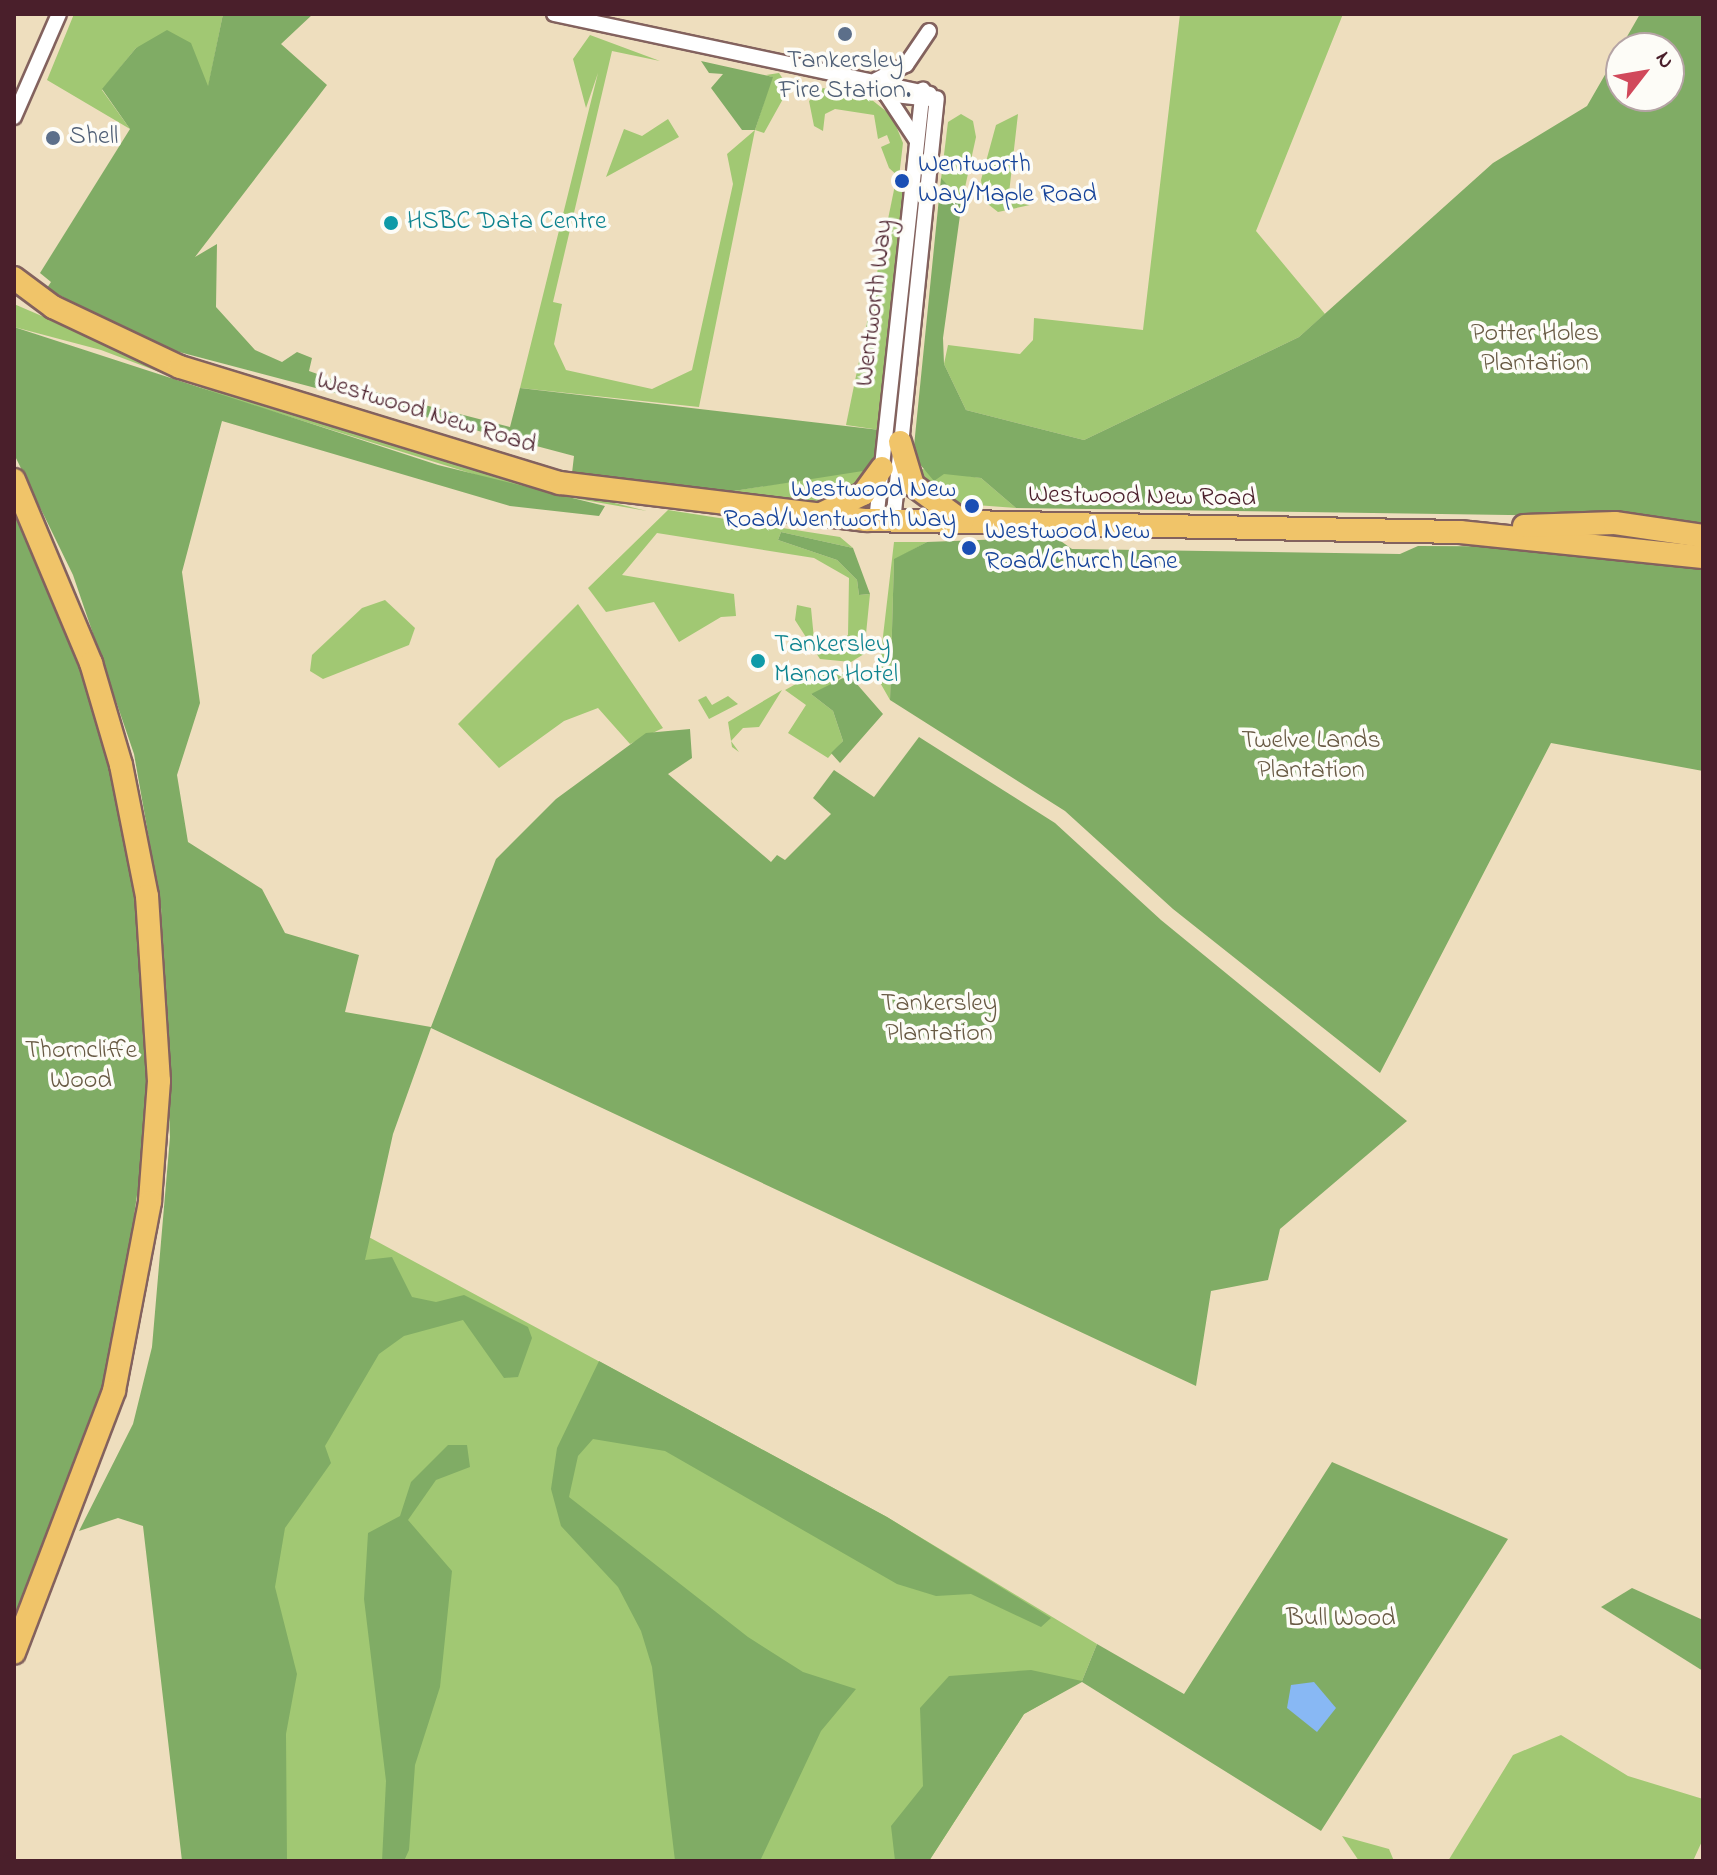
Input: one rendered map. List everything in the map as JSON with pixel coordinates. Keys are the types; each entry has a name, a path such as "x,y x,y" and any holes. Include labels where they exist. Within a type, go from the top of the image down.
{"highway":[{"name":"Westwood New Road","path":"14,278 39,298 180,367 503,468 611,491 820,517 885,521 1460,532 1703,557"},
{"name":"Westwood New Road","path":"14,294 39,298"},
{"path":"900,442 913,485 967,523"},
{"path":"820,517 854,501 882,468"},
{"path":"14,480 91,663 121,765 147,896 159,1081 150,1202 114,1391 14,1653"},
{"name":"Westwood New Road","path":"1460,532 1573,522 1703,536"}],"street":[{"path":"14,117 59,14"},
{"path":"554,14 922,96"},
{"path":"868,82 906,65 929,31"},
{"path":"868,82 886,94 918,145"},
{"path":"886,94 922,96"},
{"name":"Wentworth Way","path":"922,96 937,98 900,442 885,521 882,468 922,96"}],"green space":[{"path":"74,14 223,14 208,88 153,43 136,48 102,90 130,129 47,80"},
{"path":"223,14 313,14 281,44 327,85 195,257 217,244 216,307 255,350 282,362 297,352 312,358 309,371 351,386 510,427 520,388 880,430 882,468 721,493 572,473 574,456 145,343 47,288 51,282 40,273 130,129 102,89 136,48 167,30 191,43 208,86"},
{"path":"1180,14 1343,14 1256,231 1325,314 1299,337 1084,440 966,410 944,364 948,345 1020,354 1033,340 1034,318 1143,330"},
{"name":"Potter Holes Plantation","path":"1640,14 1703,14 1703,527 1585,516 1016,508 981,478 944,474 934,481 913,456 941,178 962,201 943,338 944,364 966,410 1084,440 1299,337 1493,163 1587,106 1605,75 1605,112 1685,112 1685,32 1630,32"},
{"path":"590,35 660,61 612,51 553,302 562,304 554,344 566,370 652,389 692,370 733,184 727,154 755,130 699,407 520,388 598,73 586,108 573,59"},
{"path":"701,61 773,77 755,130 742,130 711,88 723,74 709,73"},
{"path":"779,73 789,88 764,133 755,130 772,77 766,75"},
{"path":"823,88 872,100 892,116 903,143 899,177 889,168 881,147 890,143 887,135 878,139 874,115 835,109 825,114 823,131 814,126 809,101"},
{"path":"961,114 973,121 976,137 962,201 941,179 948,122"},
{"path":"1018,114 1008,202 1030,205 998,212 984,201 981,180 996,125"},
{"path":"668,119 679,137 606,177 624,129 642,136"},
{"path":"896,180 905,186 880,430 846,425"},
{"path":"14,304 197,383 460,465 647,511 521,489 223,396 101,350 14,327"},
{"name":"Tankersley Plantation","path":"14,327 438,465 605,506 599,516 510,506 222,421 182,572 200,703 177,775 188,842 262,889 285,933 359,955 345,1012 431,1027 496,859 556,799 646,733 690,729 692,758 668,774 771,862 777,855 785,860 831,814 813,798 834,770 874,797 919,737 1055,823 1161,920 1407,1121 1280,1229 1268,1280 1211,1291 1196,1386 431,1028 393,1134 365,1260 392,1257 412,1297 436,1302 464,1295 528,1327 532,1338 518,1377 504,1378 463,1320 404,1336 379,1354 325,1446 331,1463 285,1528 275,1587 297,1674 286,1734 287,1861 182,1861 143,1526 118,1518 79,1531 133,1424 152,1347 170,1137 161,907 134,754 73,575 14,454"},
{"path":"913,456 922,469 981,478 1016,508 949,503 927,488"},
{"path":"867,469 858,484 813,505 721,493"},
{"name":"Thorncliffe Wood","path":"14,503 101,724 122,810 140,927 148,1118 111,1378 14,1617"},
{"path":"668,510 840,537 853,548 781,532 778,540 837,560 857,580 859,595 870,594 864,654 851,662 820,659 795,620 797,605 811,608 814,639 838,643 848,635 849,578 814,558 657,533 622,575 734,594 736,616 721,617 679,642 654,602 606,612 588,588"},
{"path":"781,532 853,548 870,594 859,595 857,580 837,560 778,540"},
{"name":"Twelve Lands Plantation","path":"1055,537 1072,549 1400,554 1418,546 1611,547 1703,566 1703,771 1551,743 1380,1073 1173,909 1065,811 890,700 894,559 927,542"},
{"path":"894,542 927,542 894,560 890,700 878,679"},
{"path":"385,600 415,628 409,645 323,679 310,671 312,655 362,608"},
{"path":"578,604 663,728 630,744 598,708 564,721 499,768 458,724"},
{"path":"816,673 844,674 827,691 811,694 833,711 843,741 828,758 788,733 806,705 785,690"},
{"path":"849,675 883,714 840,763 831,753 843,741 833,711 811,694"},
{"path":"782,690 759,727 743,728 731,741 728,722"},
{"path":"706,696 712,705 728,696 738,704 709,719 698,700"},
{"path":"365,1235 887,1517 1097,1644 1082,1681 1024,1714 929,1861 182,1861"},
{"path":"599,1361 887,1517 1051,1618 1041,1627 971,1594 936,1596 897,1584 665,1451 593,1439 578,1456 569,1497 748,1637 803,1672 856,1689 821,1731 760,1861 675,1861 652,1667 641,1631 618,1587 561,1526 551,1489 557,1448"},
{"path":"448,1445 467,1445 470,1467 436,1480 408,1520 452,1571 440,1687 415,1765 409,1850 404,1861 382,1861 386,1781 364,1599 368,1533 400,1516 411,1482"},
{"name":"Bull Wood","path":"1332,1462 1508,1539 1321,1831 1082,1682 1024,1714 929,1861 895,1861 891,1826 923,1786 920,1708 949,1676 1031,1670 1082,1681 1097,1644 1184,1694"},
{"path":"1632,1588 1703,1620 1703,1671 1601,1607"},
{"path":"1561,1735 1628,1776 1703,1799 1703,1839 1693,1861 1448,1861 1513,1755"},
{"path":"1342,1836 1389,1849 1394,1861 1359,1861"}],"water":[{"path":"1314,1682 1336,1708 1317,1732 1287,1708 1291,1685"}],"place":[{"name":"Tankersley Fire Station.","path":"845,34"},
{"name":"Shell","path":"53,138"},
{"name":"Wentworth Way/Maple Road","path":"902,181"},
{"name":"HSBC Data Centre","path":"391,223"},
{"name":"Westwood New Road/Wentworth Way","path":"972,506"},
{"name":"Westwood New Road/Church Lane","path":"969,548"},
{"name":"Tankersley Manor Hotel","path":"758,661"}]}
